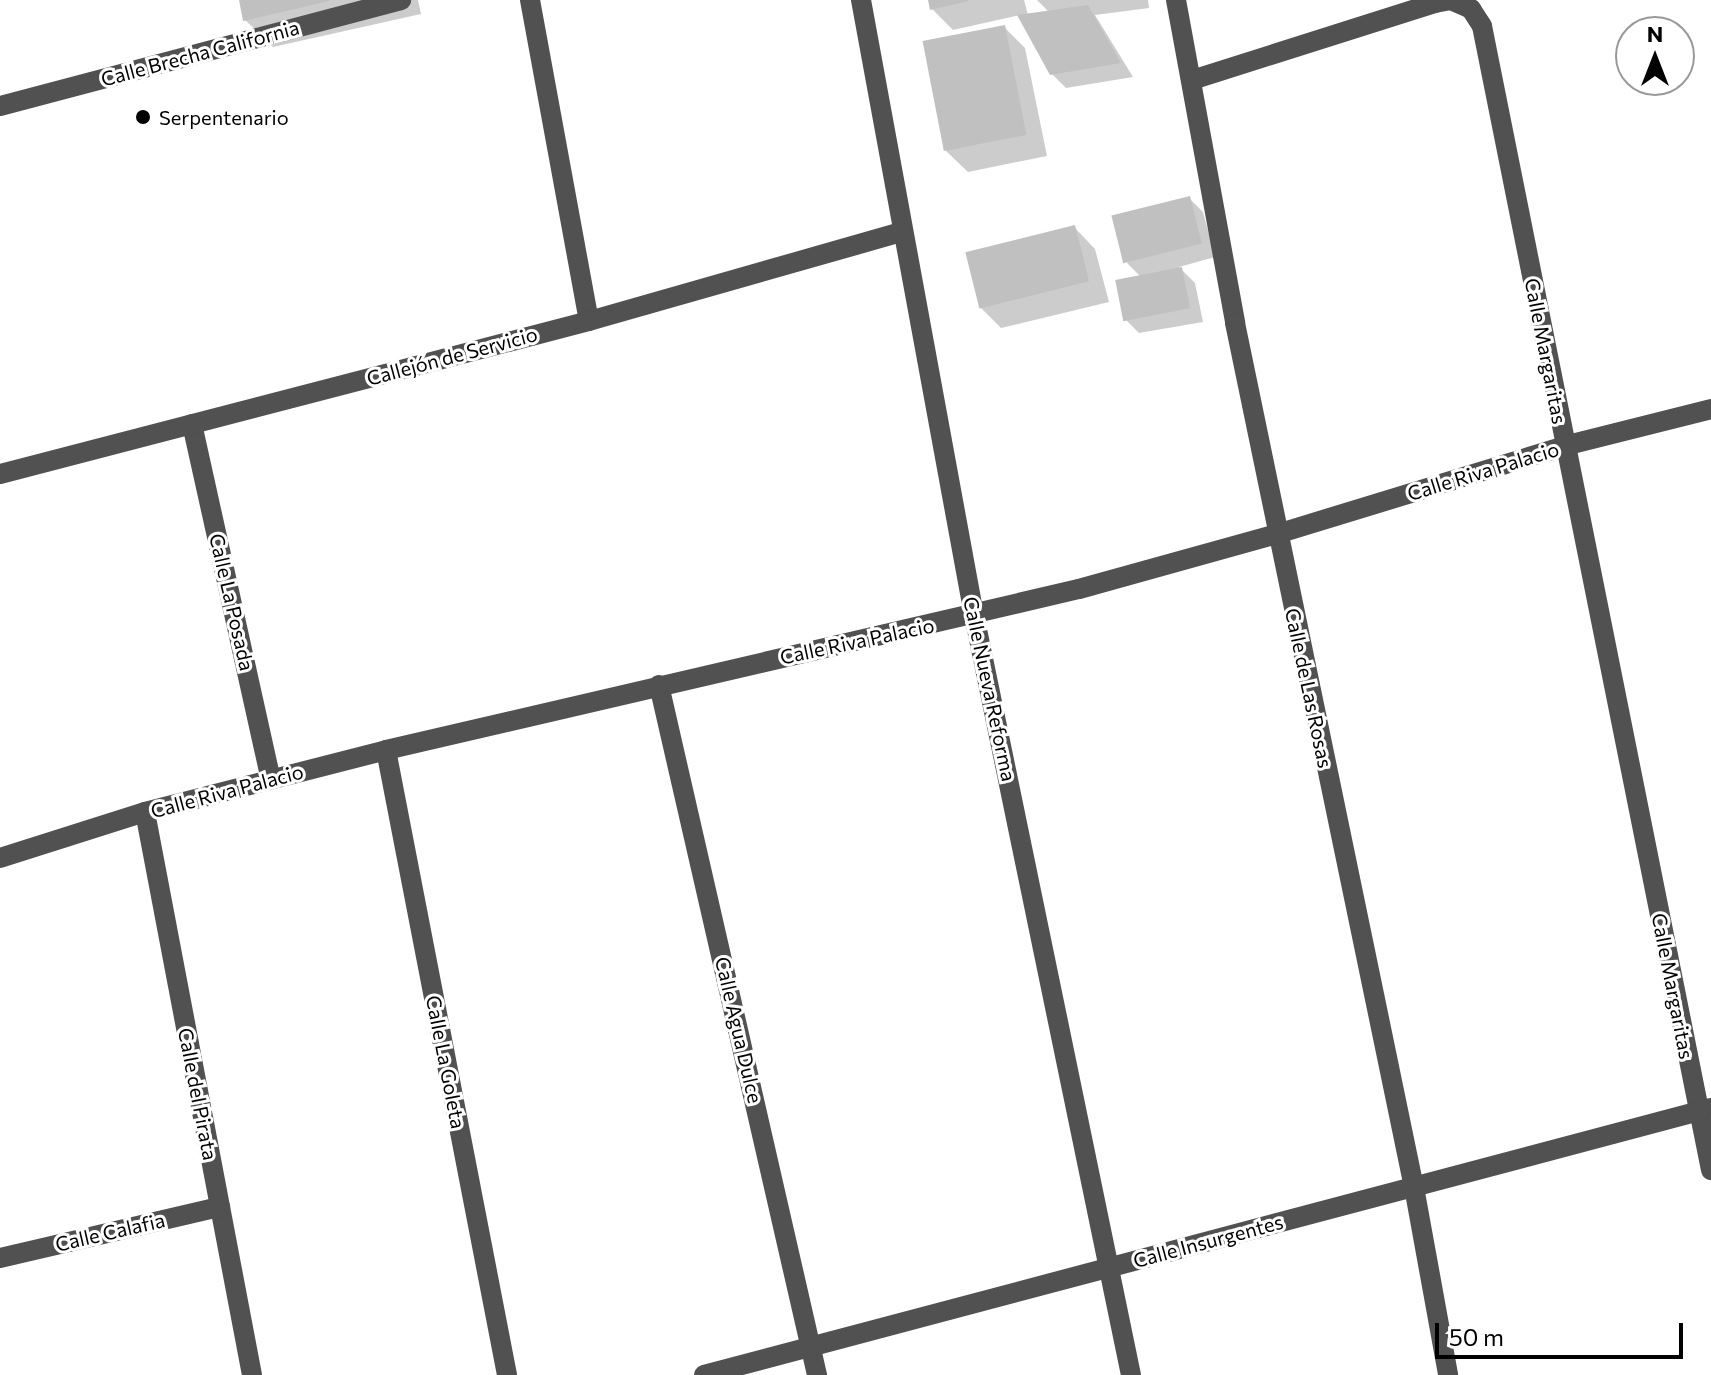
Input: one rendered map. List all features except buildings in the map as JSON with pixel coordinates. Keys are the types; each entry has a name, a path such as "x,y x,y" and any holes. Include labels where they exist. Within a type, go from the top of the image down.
{"street":[{"name":"Calle Brecha California","path":"0,106 401,0"},
{"path":"530,0 589,321"},
{"name":"Calle Nueva Reforma","path":"861,0 974,615 1111,1266 1131,1375"},
{"name":"Calle de Las Rosas","path":"1176,0 1277,534 1414,1187 1448,1375"},
{"name":"Calle Margaritas","path":"1192,80 1451,0 1471,9 1482,26 1564,446 1705,1110 1711,1170"},
{"name":"Callejón de Servicio","path":"0,474 589,321 902,232"},
{"name":"Calle Riva Palacio","path":"0,858 145,812 386,750 974,615 1277,534 1564,446 1711,409"},
{"name":"Calle La Posada","path":"192,424 271,779"},
{"name":"Calle Agua Dulce","path":"659,685 817,1375"},
{"name":"Calle La Goleta","path":"386,750 507,1375"},
{"name":"Calle del Pirata","path":"145,812 252,1375"},
{"name":"Calle Insurgentes","path":"704,1375 1705,1110"},
{"name":"Calle Calafia","path":"0,1258 220,1207"}],"place":[{"name":"Serpentenario","path":"143,117"}]}
